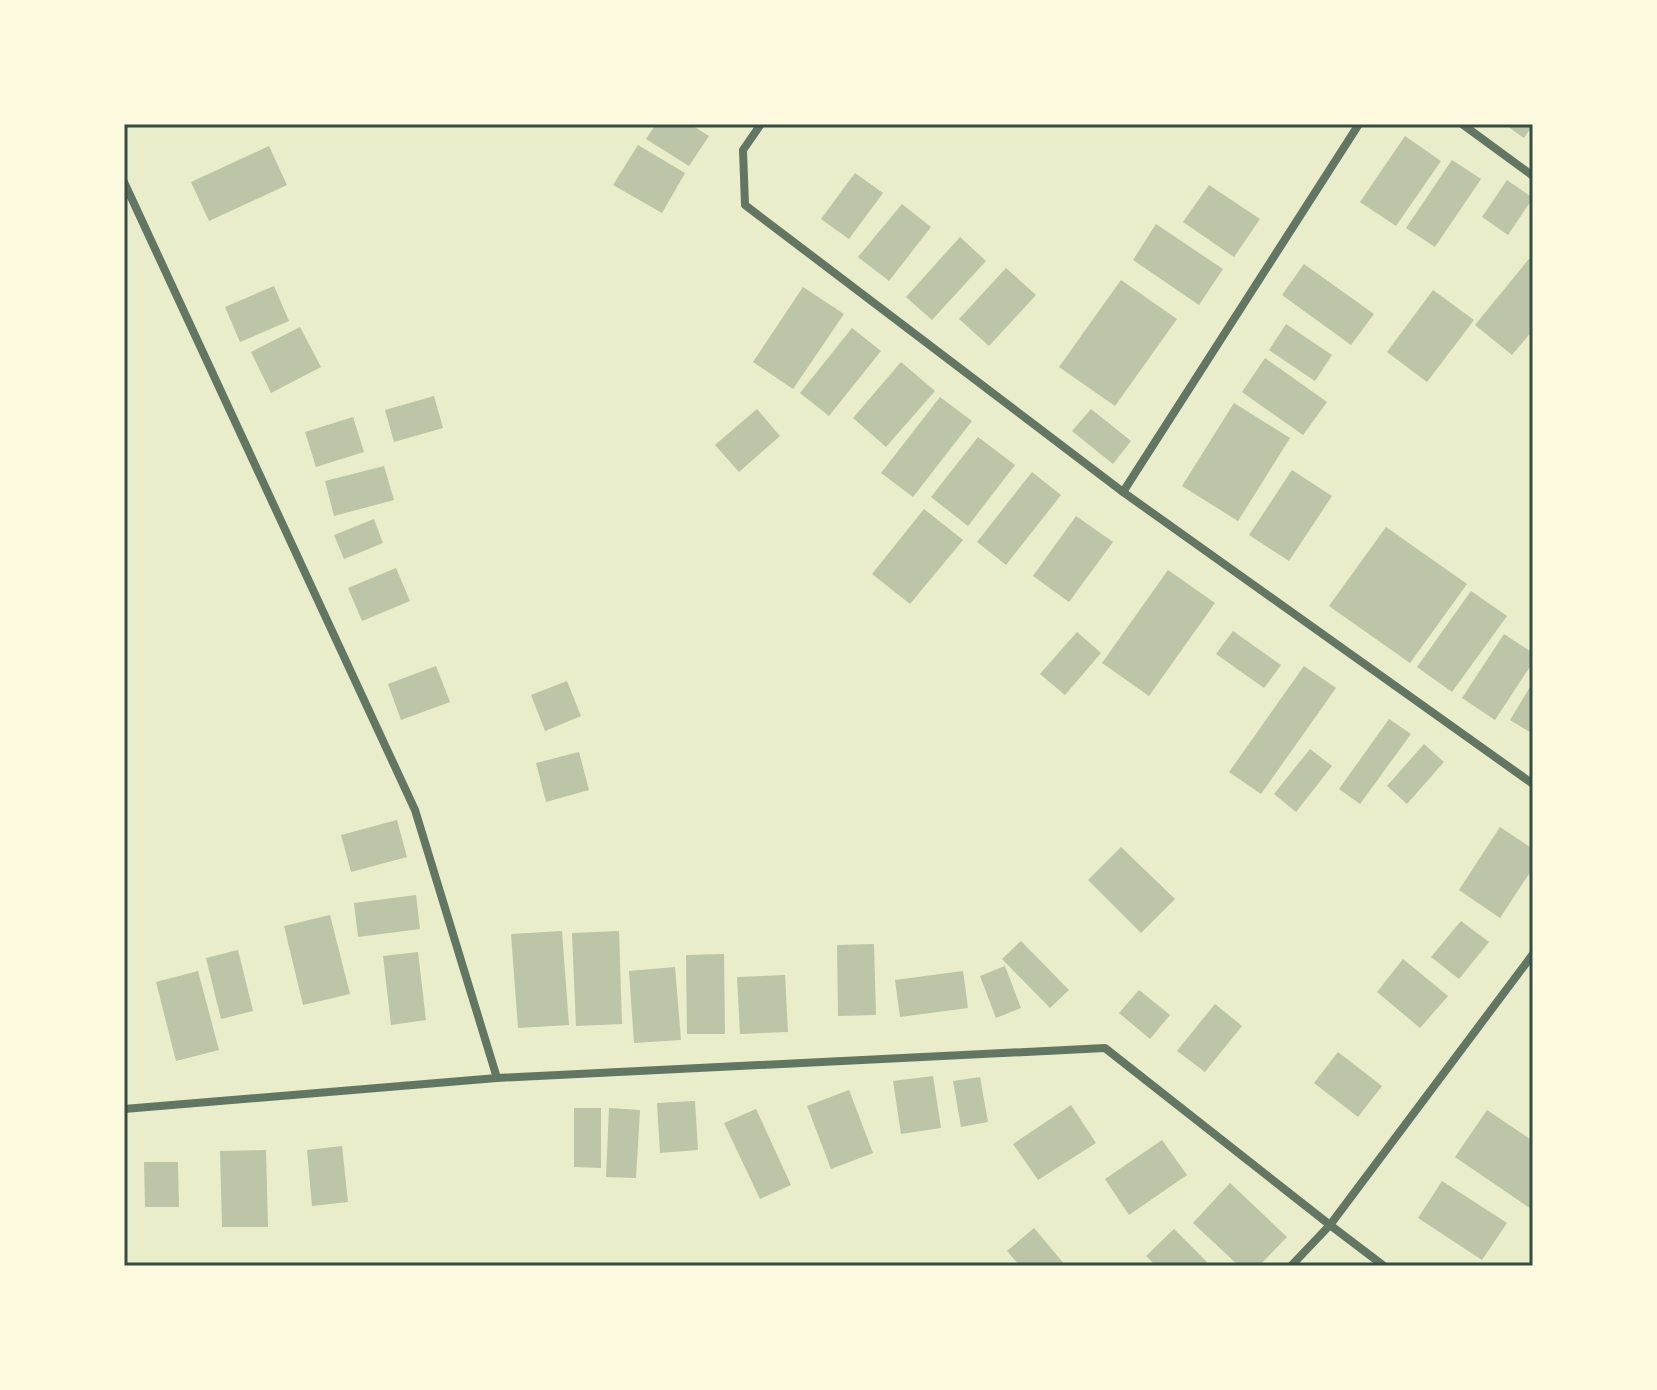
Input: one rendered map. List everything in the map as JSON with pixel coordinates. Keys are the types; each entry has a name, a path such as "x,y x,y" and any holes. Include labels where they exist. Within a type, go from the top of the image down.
{"street":[{"path":"761,124 743,150 745,205 1123,492 1533,784"},
{"path":"1123,492 1359,124"},
{"path":"1462,124 1533,176"},
{"path":"124,182 415,810 497,1078"},
{"path":"1291,1266 1330,1225 1533,954"},
{"path":"124,1109 497,1078 1105,1048 1384,1266"}],"building":[{"path":"656,124 690,124 709,136 689,166 646,139"},
{"path":"1504,124 1533,124 1533,125 1524,138"},
{"path":"1405,136 1441,161 1396,226 1360,202"},
{"path":"638,145 685,173 662,213 613,185"},
{"path":"269,146 287,185 209,221 191,182"},
{"path":"1452,160 1481,179 1435,247 1406,228"},
{"path":"855,173 883,193 849,239 821,219"},
{"path":"1507,180 1533,198 1508,235 1482,217"},
{"path":"1209,185 1260,219 1234,257 1183,222"},
{"path":"902,204 931,227 889,281 858,257"},
{"path":"1156,224 1223,269 1199,305 1133,260"},
{"path":"960,237 986,261 932,320 906,297"},
{"path":"1533,254 1533,330 1512,355 1475,325"},
{"path":"1304,264 1374,314 1351,345 1282,295"},
{"path":"1006,268 1036,295 989,346 959,319"},
{"path":"1121,280 1177,319 1115,406 1059,367"},
{"path":"274,286 289,321 240,342 225,307"},
{"path":"803,287 844,314 793,389 753,362"},
{"path":"1433,290 1474,320 1427,382 1387,352"},
{"path":"1286,324 1332,355 1315,381 1269,350"},
{"path":"300,327 321,367 271,393 251,352"},
{"path":"852,328 881,351 829,416 800,393"},
{"path":"1265,358 1327,402 1303,435 1242,392"},
{"path":"901,362 935,391 886,447 853,418"},
{"path":"434,396 443,428 394,442 385,410"},
{"path":"940,397 972,421 913,497 881,473"},
{"path":"1234,403 1290,438 1238,521 1182,486"},
{"path":"757,409 780,436 739,472 715,445"},
{"path":"1091,409 1131,441 1113,464 1072,431"},
{"path":"353,417 364,452 316,467 305,432"},
{"path":"978,437 1015,465 968,526 931,497"},
{"path":"384,466 394,500 334,516 325,481"},
{"path":"1292,470 1332,496 1289,561 1249,535"},
{"path":"1032,472 1061,495 1006,565 977,542"},
{"path":"924,509 963,540 910,604 872,574"},
{"path":"1076,516 1113,542 1069,602 1033,576"},
{"path":"374,519 383,543 344,559 334,535"},
{"path":"1386,527 1467,584 1410,663 1329,606"},
{"path":"396,568 410,601 362,621 348,588"},
{"path":"1168,570 1215,603 1149,696 1102,663"},
{"path":"1471,591 1507,616 1452,692 1417,667"},
{"path":"1233,631 1281,665 1264,688 1216,654"},
{"path":"1077,632 1101,653 1065,695 1040,674"},
{"path":"1504,634 1533,653 1533,662 1495,720 1462,698"},
{"path":"436,666 450,702 401,720 388,684"},
{"path":"1304,666 1336,688 1261,794 1229,772"},
{"path":"567,681 581,716 545,731 531,695"},
{"path":"1533,682 1533,734 1510,720"},
{"path":"1389,719 1411,734 1360,804 1339,789"},
{"path":"1424,744 1444,762 1407,804 1387,786"},
{"path":"1310,749 1332,766 1296,812 1274,794"},
{"path":"579,752 589,790 546,802 536,763"},
{"path":"397,820 407,857 351,872 341,835"},
{"path":"1500,827 1533,849 1533,868 1500,918 1459,890"},
{"path":"1121,847 1175,899 1141,933 1088,880"},
{"path":"416,895 420,929 358,937 354,903"},
{"path":"330,915 350,994 303,1005 284,926"},
{"path":"1461,921 1489,942 1459,979 1431,957"},
{"path":"562,931 569,1025 518,1028 511,934"},
{"path":"619,931 622,1024 576,1026 572,933"},
{"path":"1021,941 1069,990 1050,1008 1002,959"},
{"path":"874,944 876,1015 838,1016 837,945"},
{"path":"238,950 253,1011 221,1019 206,958"},
{"path":"418,952 426,1020 391,1025 383,956"},
{"path":"724,954 725,1034 687,1034 686,955"},
{"path":"1403,959 1448,996 1420,1028 1377,992"},
{"path":"1005,966 1021,1008 996,1018 980,976"},
{"path":"675,967 681,1040 634,1043 629,971"},
{"path":"198,971 219,1050 176,1061 156,982"},
{"path":"963,971 968,1008 900,1017 895,980"},
{"path":"785,975 788,1032 740,1034 737,977"},
{"path":"1139,990 1170,1015 1150,1039 1119,1013"},
{"path":"1215,1004 1242,1026 1205,1072 1177,1051"},
{"path":"1338,1052 1382,1086 1358,1117 1314,1083"},
{"path":"933,1076 941,1128 901,1134 893,1081"},
{"path":"980,1077 988,1122 961,1127 953,1081"},
{"path":"849,1090 873,1153 831,1169 807,1106"},
{"path":"695,1101 698,1150 660,1153 657,1103"},
{"path":"1071,1105 1096,1143 1038,1180 1013,1144"},
{"path":"574,1108 601,1108 601,1168 574,1167"},
{"path":"609,1108 640,1110 636,1178 606,1177"},
{"path":"756,1109 791,1185 760,1199 724,1123"},
{"path":"1487,1110 1533,1141 1531,1209 1455,1157"},
{"path":"1162,1140 1187,1175 1129,1215 1105,1179"},
{"path":"342,1146 348,1202 312,1206 307,1150"},
{"path":"266,1150 268,1227 222,1227 220,1151"},
{"path":"144,1162 178,1162 179,1207 145,1207"},
{"path":"1442,1181 1507,1223 1482,1260 1418,1218"},
{"path":"1230,1183 1287,1237 1259,1266 1239,1266 1193,1223"},
{"path":"1034,1228 1066,1266 1020,1266 1007,1251"},
{"path":"1174,1229 1211,1266 1156,1266 1146,1256"}]}
